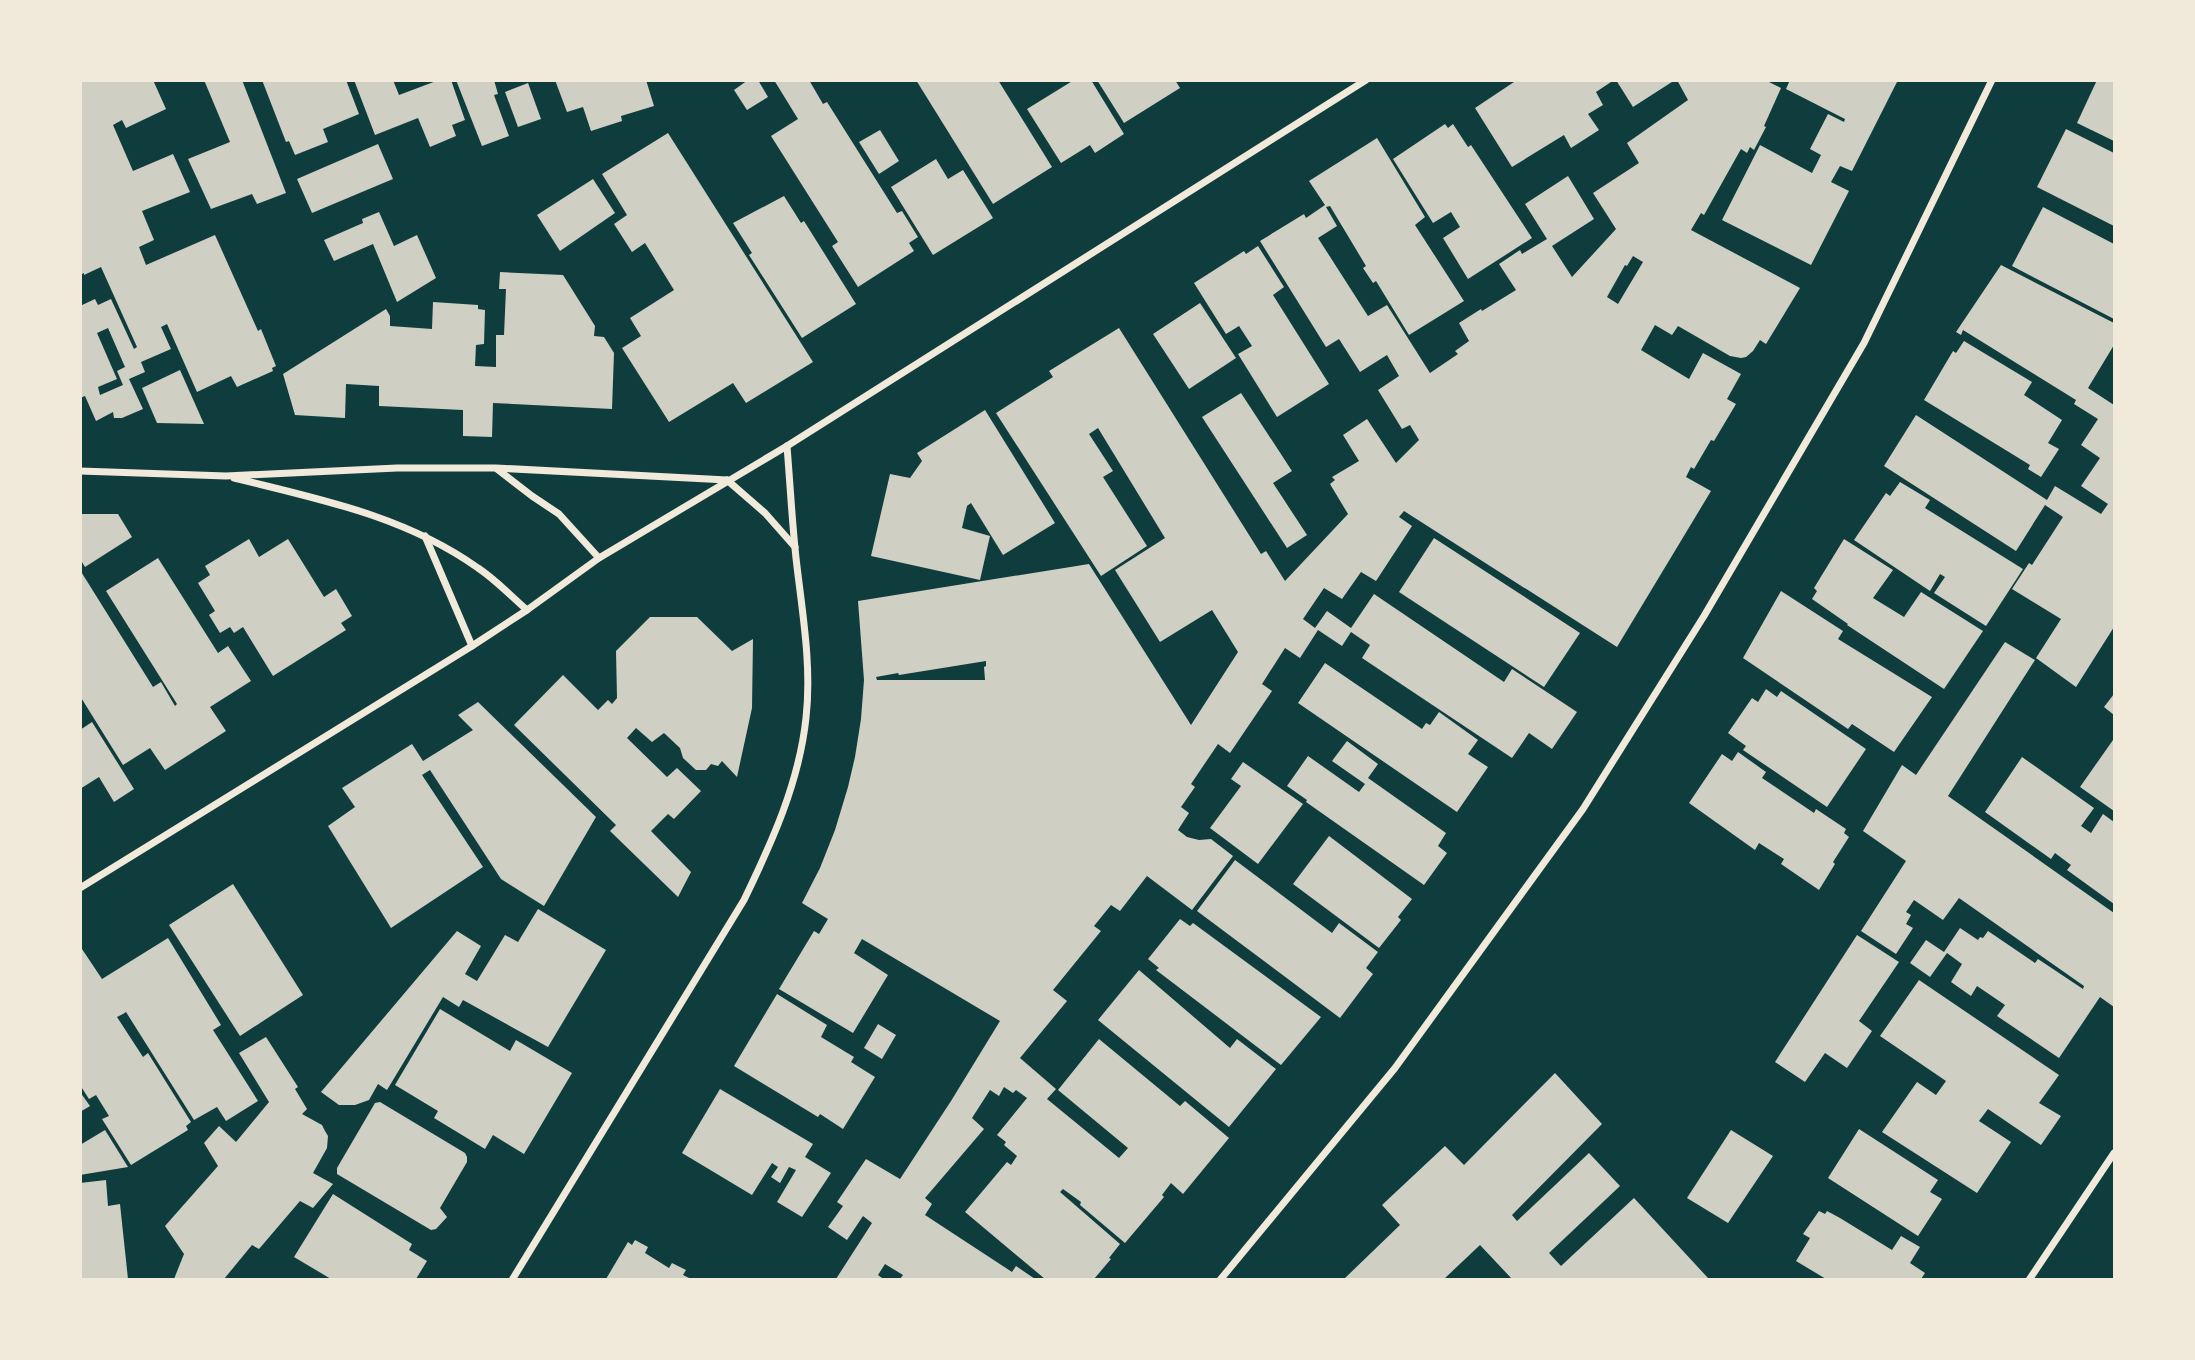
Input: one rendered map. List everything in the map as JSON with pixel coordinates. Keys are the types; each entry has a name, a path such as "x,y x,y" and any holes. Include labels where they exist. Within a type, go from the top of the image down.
{"street":[{"path":"80,888 471,646 599,558 787,446 1366,80"},
{"path":"1220,1279 1395,1068 1583,809 1704,617 1864,343 1992,80"},
{"path":"512,1279 744,900 771,845 793,785 806,718 807,654 787,446"},
{"path":"80,471 226,476 397,468 496,468 727,480 765,513 795,548"},
{"path":"496,468 559,514 599,558"},
{"path":"226,476 353,507 425,536 479,568 527,610"},
{"path":"425,536 471,646"},
{"path":"2029,1279 2115,1153"}],"building":[{"path":"80,80 153,80 166,109 126,128 122,120 113,125 133,171 173,154 190,192 142,211 154,240 139,247 146,265 215,235 276,366 272,368 273,371 237,387 231,376 197,392 167,324 161,327 171,349 141,362 145,372 129,379 143,409 122,418 114,418 113,412 96,421 85,396 80,398 80,306 95,299 98,305 111,299 134,349 137,347 101,267 80,275","holes":["108,328 125,367 117,371 123,385 100,395 98,387 117,379 97,333"]},
{"path":"204,80 242,80 286,193 257,204 252,194 211,209 188,159 230,142"},
{"path":"262,80 346,80 359,114 323,129 328,142 295,155 289,141 286,142"},
{"path":"354,80 393,80 399,95 439,80 451,80 465,120 452,125 456,136 430,147 418,118 375,135"},
{"path":"456,80 494,80 498,94 494,95 509,136 482,146"},
{"path":"555,80 646,80 654,106 621,116 622,121 591,131 583,107 567,112"},
{"path":"748,80 758,80 768,97 747,110 734,90"},
{"path":"774,80 809,80 823,104 827,102 897,213 902,211 918,237 909,243 914,251 858,287 832,246 838,242 771,136 798,119"},
{"path":"916,80 998,80 1052,167 993,204"},
{"path":"1074,80 1091,80 1124,134 1095,153 1090,145 1061,163 1027,109"},
{"path":"1097,80 1175,80 1180,88 1124,123"},
{"path":"1517,80 1614,80 1596,92 1603,105 1588,114 1599,130 1571,148 1564,135 1512,167 1475,108"},
{"path":"1616,80 1675,80 1633,107"},
{"path":"1677,80 1765,80 1781,88 1754,150 1750,147 1747,153 1741,149 1704,215 1701,213 1691,230 1800,288 1766,344 1760,340 1746,357 1730,356 1678,326 1672,335 1655,325 1641,350 1689,379 1703,353 1741,374 1727,399 1736,404 1714,441 1711,440 1694,469 1691,467 1686,477 1711,491 1617,647 1404,511 1399,517 1412,526 1376,581 1361,572 1342,599 1324,588 1303,619 1315,628 1327,611 1351,628 1374,594 1504,682 1512,669 1577,712 1552,749 1529,733 1512,758 1362,658 1370,645 1351,632 1342,646 1318,630 1300,658 1285,648 1262,684 1272,691 1230,753 1218,744 1191,784 1195,787 1181,807 1189,813 1178,830 1187,837 1211,839 1233,856 1192,910 1147,876 1120,911 1111,905 1094,926 1101,931 1053,990 1067,1001 1020,1058 1056,1089 1047,1099 1119,1158 1128,1148 1058,1090 1099,1039 1180,1106 1185,1101 1229,1138 1183,1194 1171,1183 1162,1195 1164,1197 1125,1243 1063,1189 1060,1192 1120,1244 1094,1279 1045,1279 965,1212 1007,1162 1011,1165 1017,1156 997,1135 1027,1098 1016,1090 1013,1093 1004,1087 999,1096 990,1090 972,1118 984,1129 925,1198 932,1204 925,1215 1012,1272 1016,1266 1035,1279 900,1279 903,1275 885,1264 878,1275 881,1279 836,1279 872,1223 863,1216 847,1240 828,1227 843,1206 837,1202 866,1159 900,1179 1000,1021 862,939 854,953 888,975 853,1033 779,989 814,931 819,934 828,919 802,903 835,830 855,757 864,680 858,601 1089,564 1191,725 1238,652 1212,610 1160,642 1115,570 1165,538 1098,428 1089,434 1113,471 1103,477 1147,546 1101,576 996,413 1053,377 1049,371 1119,328 1261,554 1266,551 1285,581 1348,514 1330,484 1335,480 1332,477 1359,461 1343,435 1367,419 1396,463 1419,440 1410,425 1402,429 1378,390 1399,376 1387,355 1360,372 1339,339 1326,347 1260,241 1304,214 1306,218 1325,205 1309,181 1377,138 1425,217 1415,225 1464,301 1409,335 1376,281 1373,283 1363,268 1366,266 1330,206 1326,207 1337,226 1318,238 1368,316 1387,305 1430,373 1458,354 1455,351 1469,341 1459,323 1516,290 1499,264 1520,250 1522,254 1547,239 1525,204 1568,176 1594,219 1552,246 1572,277 1616,229 1593,193 1639,163 1627,143 1688,100","holes":["1633,256 1643,262 1618,304 1607,297","986,661 985,680 877,680 876,677"]},
{"path":"1790,80 1898,80 1852,171 1840,166 1831,182 1849,191 1811,265 1722,220 1760,145 1812,173 1821,155 1810,149 1828,114 1844,122 1845,119 1786,89"},
{"path":"2097,80 2114,80 2114,141 2077,123"},
{"path":"528,83 541,119 518,127 505,92"},
{"path":"1445,124 1448,128 1453,124 1468,147 1471,145 1532,238 1468,279 1443,238 1460,227 1451,212 1433,223 1393,159"},
{"path":"2066,129 2114,153 2114,226 2037,187"},
{"path":"880,130 899,161 879,174 859,142"},
{"path":"668,133 813,362 746,403 733,383 669,422 622,348 641,336 630,318 674,290 645,243 632,252 614,224 627,215 602,174"},
{"path":"378,144 393,179 312,213 297,179"},
{"path":"936,159 948,179 963,170 993,218 933,255 891,187"},
{"path":"593,179 615,213 560,251 537,215"},
{"path":"784,196 801,223 804,221 856,304 802,338 749,255 752,253 733,223"},
{"path":"2043,207 2114,244 2114,319 2012,266"},
{"path":"379,212 394,246 417,235 436,278 397,302 373,244 334,261 324,240 363,223 362,219"},
{"path":"1258,246 1284,287 1273,295 1329,384 1277,417 1238,354 1252,346 1239,326 1226,334 1194,283 1244,251 1246,254"},
{"path":"2001,265 2114,323 2114,345 2088,388 2114,405 2114,627 2076,687 2036,658 2061,619 2012,589 2029,563 2032,565 2063,517 2045,505 2016,551 1884,466 1916,415 2047,500 2055,486 2101,514 2108,504 2081,486 2100,458 2081,445 2098,419 2074,404 2076,400 1963,330 1961,335 1956,332"},
{"path":"500,272 563,275 595,326 594,336 604,337 614,353 612,409 493,403 492,437 463,436 463,410 379,406 379,386 346,384 345,418 295,415 283,374 386,309 390,316 390,326 432,329 433,302 478,305 478,309 485,310 484,344 476,345 475,366 496,367 496,335 504,335 506,289 499,289"},
{"path":"1200,303 1236,358 1189,389 1153,334"},
{"path":"1964,341 2032,382 2024,395 2062,420 2048,443 2059,449 2041,477 2028,469 2030,465 1924,400 1953,351 1956,353"},
{"path":"180,370 204,424 157,423 142,388"},
{"path":"1241,393 1292,471 1273,483 1307,535 1287,548 1202,417"},
{"path":"985,410 1055,523 1003,555 971,503 967,506 962,528 990,536 980,580 871,556 890,474 910,478 922,461 917,453"},
{"path":"1900,482 1930,500 1925,508 2023,569 1986,626 1934,593 1945,577 1940,574 1930,591 1854,540 1886,493 1890,496"},
{"path":"80,514 118,514 132,537 85,567 80,559"},
{"path":"1434,538 1580,633 1544,687 1399,592"},
{"path":"249,539 259,557 288,539 324,597 336,589 352,616 341,623 346,630 273,676 243,627 234,633 230,627 220,633 209,615 215,611 198,583 210,575 205,566"},
{"path":"1844,539 1893,570 1873,598 1904,617 1921,592 1983,631 1944,689 1812,599 1817,591 1814,588"},
{"path":"158,558 218,653 228,646 251,681 210,707 226,731 165,770 150,748 123,765 80,696 80,570 153,687 161,682 175,706 177,704 106,591"},
{"path":"1781,591 1843,631 1838,639 1932,697 1894,752 1852,724 1848,729 1743,658"},
{"path":"650,617 697,617 732,651 753,639 752,708 737,777 722,761 718,766 711,764 706,770 696,770 683,758 680,748 664,733 652,742 636,728 627,738 667,777 677,768 701,791 674,819 668,814 651,831 691,872 678,897 610,831 616,825 514,725 563,675 598,710 608,700 612,704 617,698 616,651"},
{"path":"2005,642 2035,660 1948,796 2114,913 2114,1007 2100,997 2059,1058 1997,1016 2005,1005 1977,986 1971,996 1951,982 1962,964 1947,953 1930,977 1910,963 1926,940 1944,952 1960,928 1978,940 1988,931 2035,963 2038,959 2083,989 2084,986 1959,898 1943,920 1914,900 1906,912 1911,915 1906,924 1913,928 1896,954 1861,931 1906,861 1863,831 1902,765 1916,775"},
{"path":"1325,663 1422,729 1426,723 1430,725 1439,712 1478,740 1468,754 1488,767 1457,812 1298,703"},
{"path":"1766,689 1777,697 1781,691 1866,749 1827,807 1743,750 1746,746 1728,733 1752,698 1758,702"},
{"path":"2114,694 2114,715 2104,707"},
{"path":"478,702 596,817 544,906 501,879 430,770 422,775 483,867 391,928 328,826 355,807 342,788 412,744 423,761 473,730 458,715"},
{"path":"92,722 134,789 114,802 99,777 80,789 80,730"},
{"path":"1347,741 1378,764 1368,778 1446,833 1438,846 1447,853 1424,885 1287,786 1308,756 1359,792 1365,784 1332,761"},
{"path":"2114,741 2114,811 2080,787"},
{"path":"1738,752 1766,772 1762,778 1814,813 1816,809 1846,829 1844,833 1849,837 1819,890 1781,864 1784,859 1759,843 1755,850 1689,803 1722,754 1732,761"},
{"path":"2022,757 2094,808 2081,826 2091,833 2103,814 2114,822 2114,904 2067,870 2071,865 2055,853 2051,859 1985,812"},
{"path":"1243,762 1303,804 1258,864 1210,828 1241,786 1231,779"},
{"path":"1329,836 1412,899 1398,917 1401,920 1379,948 1293,884"},
{"path":"1235,860 1332,933 1339,923 1378,952 1366,968 1373,974 1340,1018 1197,911"},
{"path":"233,884 303,995 240,1036 169,925"},
{"path":"538,909 606,950 548,1047 463,1000 459,1007 443,997 387,1090 378,1084 369,1100 355,1105 339,1105 321,1092 457,931 481,946 465,974 477,981 505,935 518,942"},
{"path":"1180,919 1190,926 1193,923 1321,1017 1281,1065 1156,970 1159,968 1148,959"},
{"path":"1857,935 1899,962 1859,1021 1872,1031 1847,1068 1825,1053 1805,1082 1775,1062"},
{"path":"168,938 221,1025 213,1030 258,1101 226,1121 217,1107 194,1120 126,1012 117,1017 143,1057 148,1053 191,1122 186,1126 188,1130 131,1165 102,1119 109,1116 96,1095 89,1099 80,1085 80,950 82,949 102,979"},
{"path":"1139,970 1230,1048 1237,1039 1276,1069 1229,1127 1098,1020"},
{"path":"1919,980 2059,1075 2039,1103 2061,1116 2041,1145 1988,1109 1979,1121 2011,1142 1977,1193 1882,1132 1917,1082 1936,1095 1946,1081 1880,1036"},
{"path":"777,994 827,1025 821,1037 854,1057 851,1062 875,1077 843,1129 820,1114 818,1117 734,1066"},
{"path":"440,1009 510,1051 516,1040 572,1073 524,1154 493,1135 485,1149 434,1118 438,1111 395,1085"},
{"path":"878,1024 896,1035 882,1059 864,1048"},
{"path":"266,1037 298,1087 295,1089 307,1109 302,1114 322,1125 328,1136 327,1148 313,1173 333,1184 313,1208 300,1201 259,1249 252,1245 224,1279 174,1279 184,1254 165,1226 218,1166 204,1143 219,1126 236,1142 269,1102 239,1053"},
{"path":"1555,1073 1602,1124 1512,1215 1517,1221 1589,1153 1620,1186 1549,1253 1561,1266 1634,1198 1707,1279 1512,1279 1480,1245 1444,1279 1344,1279 1400,1225 1382,1205 1445,1146 1464,1165"},
{"path":"720,1089 813,1144 805,1157 831,1173 802,1217 777,1202 796,1170 789,1167 780,1183 771,1177 778,1167 772,1163 752,1195 682,1153"},
{"path":"80,1092 90,1106 80,1112"},
{"path":"380,1102 465,1153 467,1157 467,1162 440,1208 447,1217 436,1229 431,1230 337,1174 337,1168 375,1103"},
{"path":"1859,1129 1938,1180 1930,1192 1942,1199 1918,1236 1828,1178"},
{"path":"105,1130 128,1167 80,1175 80,1145"},
{"path":"1731,1130 1773,1156 1728,1223 1687,1198"},
{"path":"106,1180 108,1206 120,1204 128,1279 80,1279 80,1183"},
{"path":"333,1194 412,1244 409,1250 427,1261 416,1279 331,1279 294,1257"},
{"path":"1819,1211 1825,1214 1827,1211 1892,1250 1901,1236 1920,1247 1910,1263 1925,1273 1921,1279 1826,1279 1796,1261 1810,1238 1803,1234"},
{"path":"635,1240 648,1247 645,1253 669,1268 672,1263 686,1270 683,1275 691,1279 606,1279 628,1242 632,1245"}]}
